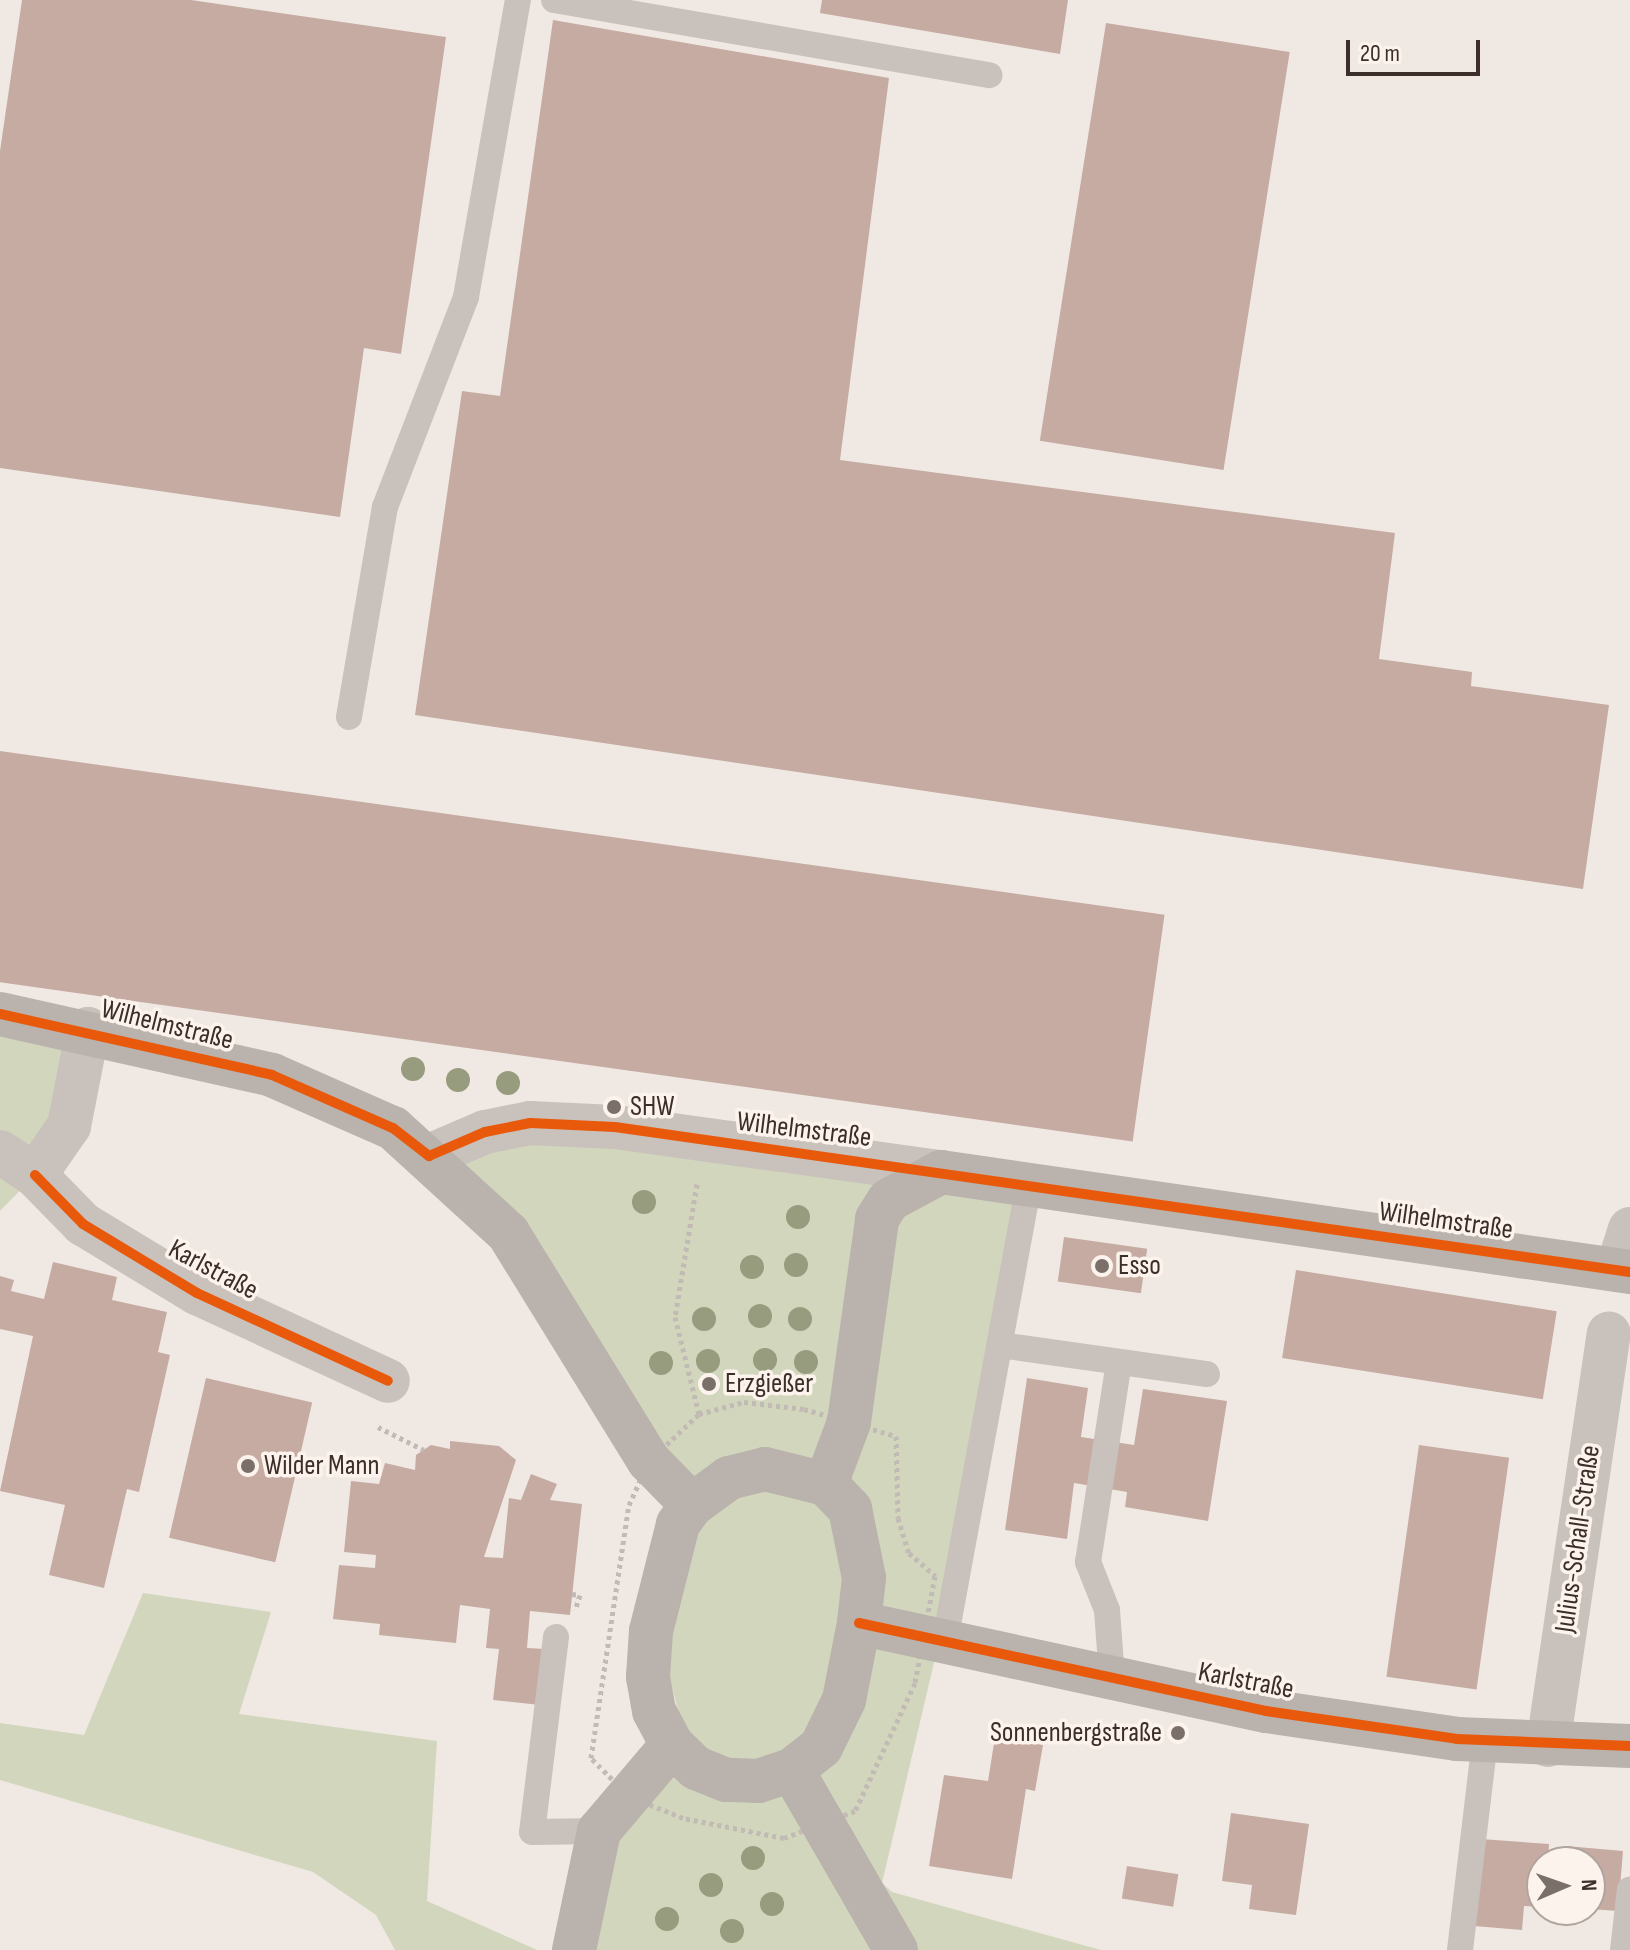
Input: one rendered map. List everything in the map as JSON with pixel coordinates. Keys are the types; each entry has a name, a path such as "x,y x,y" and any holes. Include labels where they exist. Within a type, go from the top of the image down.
{"street":[{"name":"Wilhelmstraße","path":"0,1014 88,1029 272,1075 393,1128 429,1156 508,1233 649,1461 692,1505"},
{"path":"18,1164 69,1126 88,1029"},
{"name":"Wilhelmstraße","path":"429,1156 485,1132 530,1123 615,1127 1029,1185 1626,1257"},
{"name":"Karlstraße","path":"18,1164 83,1224 197,1293 388,1381"},
{"path":"826,1484 849,1422 877,1219 889,1200 941,1172"},
{"name":"Julius-Schall-Straße","path":"1548,1745 1609,1333"},
{"path":"765,1469 826,1484 850,1509 860,1539 859,1623 844,1700 821,1747 792,1770 759,1781 726,1780 696,1768 672,1745 654,1711 648,1677 651,1631 663,1569 692,1505 729,1478 765,1469"},
{"name":"Karlstraße","path":"859,1623 1266,1711 1485,1741 1630,1746"},
{"path":"574,1950 599,1831 672,1745"},
{"path":"792,1770 896,1950"}],"lane":[{"path":"349,717 385,507 466,297 518,0"},
{"path":"554,0 990,75"},
{"path":"936,1639 1000,1345 1029,1185"},
{"path":"1000,1345 1207,1374"},
{"path":"1112,1678 1107,1610 1088,1562 1119,1362"},
{"path":"556,1637 532,1832 599,1831"},
{"path":"1460,1950 1485,1741"},
{"path":"1623,1950 1630,1889"}],"path":[{"path":"699,1414 675,1317 703,1141"},
{"path":"744,1402 849,1422 896,1436 898,1518 909,1553 935,1576 936,1639 855,1811 824,1826 784,1838 683,1818 629,1796 591,1758 629,1505 649,1461 699,1414 744,1402"},
{"path":"369,1423 424,1450"}],"green space":[{"path":"0,1022 79,1036 35,1175 0,1211"},
{"path":"576,1134 1021,1190 942,1629 882,1883 892,1892 1101,1950 587,1950 606,1835 686,1744 665,1657 689,1521 445,1160"},
{"path":"143,1593 271,1612 239,1714 437,1741 427,1901 537,1950 395,1950 376,1915 313,1872 0,1780 0,1723 84,1735"}],"building":[{"path":"22,0 191,0 446,37 401,354 364,348 340,517 0,468 0,151"},
{"path":"822,0 1068,0 1060,54 820,13"},
{"path":"553,20 889,78 840,460 1395,533 1379,659 1472,672 1471,686 1609,705 1583,889 415,715 462,391 500,396"},
{"path":"1106,23 1290,52 1224,470 1040,441"},
{"path":"0,751 1165,915 1133,1141 0,982"},
{"name":"Esso","path":"1064,1237 1147,1249 1141,1293 1058,1282"},
{"path":"53,1262 117,1277 112,1300 167,1312 158,1352 170,1355 139,1492 127,1489 104,1588 49,1575 65,1505 0,1491 33,1336 0,1329 0,1276 14,1280 11,1291 44,1299"},
{"path":"1296,1270 1557,1311 1543,1399 1282,1358"},
{"path":"206,1378 312,1403 275,1562 169,1538"},
{"path":"1027,1378 1088,1388 1081,1437 1134,1445 1143,1389 1227,1401 1208,1521 1125,1507 1127,1492 1074,1483 1067,1539 1005,1530"},
{"path":"450,1441 499,1446 516,1460 484,1557 503,1558 509,1498 521,1500 531,1474 557,1484 550,1500 582,1504 570,1615 530,1611 527,1648 546,1649 540,1705 493,1700 499,1649 486,1648 490,1609 460,1605 456,1643 379,1635 380,1624 333,1619 339,1565 375,1568 376,1555 344,1552 351,1481 379,1484 385,1463 415,1470 416,1455 431,1445 450,1449"},
{"path":"1419,1445 1509,1458 1477,1689 1386,1677"},
{"path":"995,1737 1043,1745 1035,1791 1026,1789 1012,1879 929,1866 944,1775 988,1781"},
{"path":"1231,1813 1309,1824 1296,1915 1249,1909 1252,1885 1222,1881"},
{"path":"1481,1839 1549,1844 1526,1846 1526,1906 1522,1930 1474,1926"},
{"path":"1606,1850 1623,1851 1618,1911 1606,1910"},
{"path":"1127,1866 1178,1874 1173,1907 1122,1899"}],"cycle path":[{"path":"0,1014 272,1075 393,1128 429,1156 485,1132 530,1123 615,1127 1630,1272"},
{"path":"35,1175 83,1224 197,1293 388,1381"},
{"path":"859,1623 1266,1711 1457,1739 1630,1746"}],"place":[{"name":"SHW","path":"614,1107"},
{"name":"Esso","path":"1102,1266"},
{"name":"Erzgießer","path":"709,1384"},
{"name":"Wilder Mann","path":"248,1466"},
{"name":"Sonnenbergstraße","path":"1178,1733"}]}
